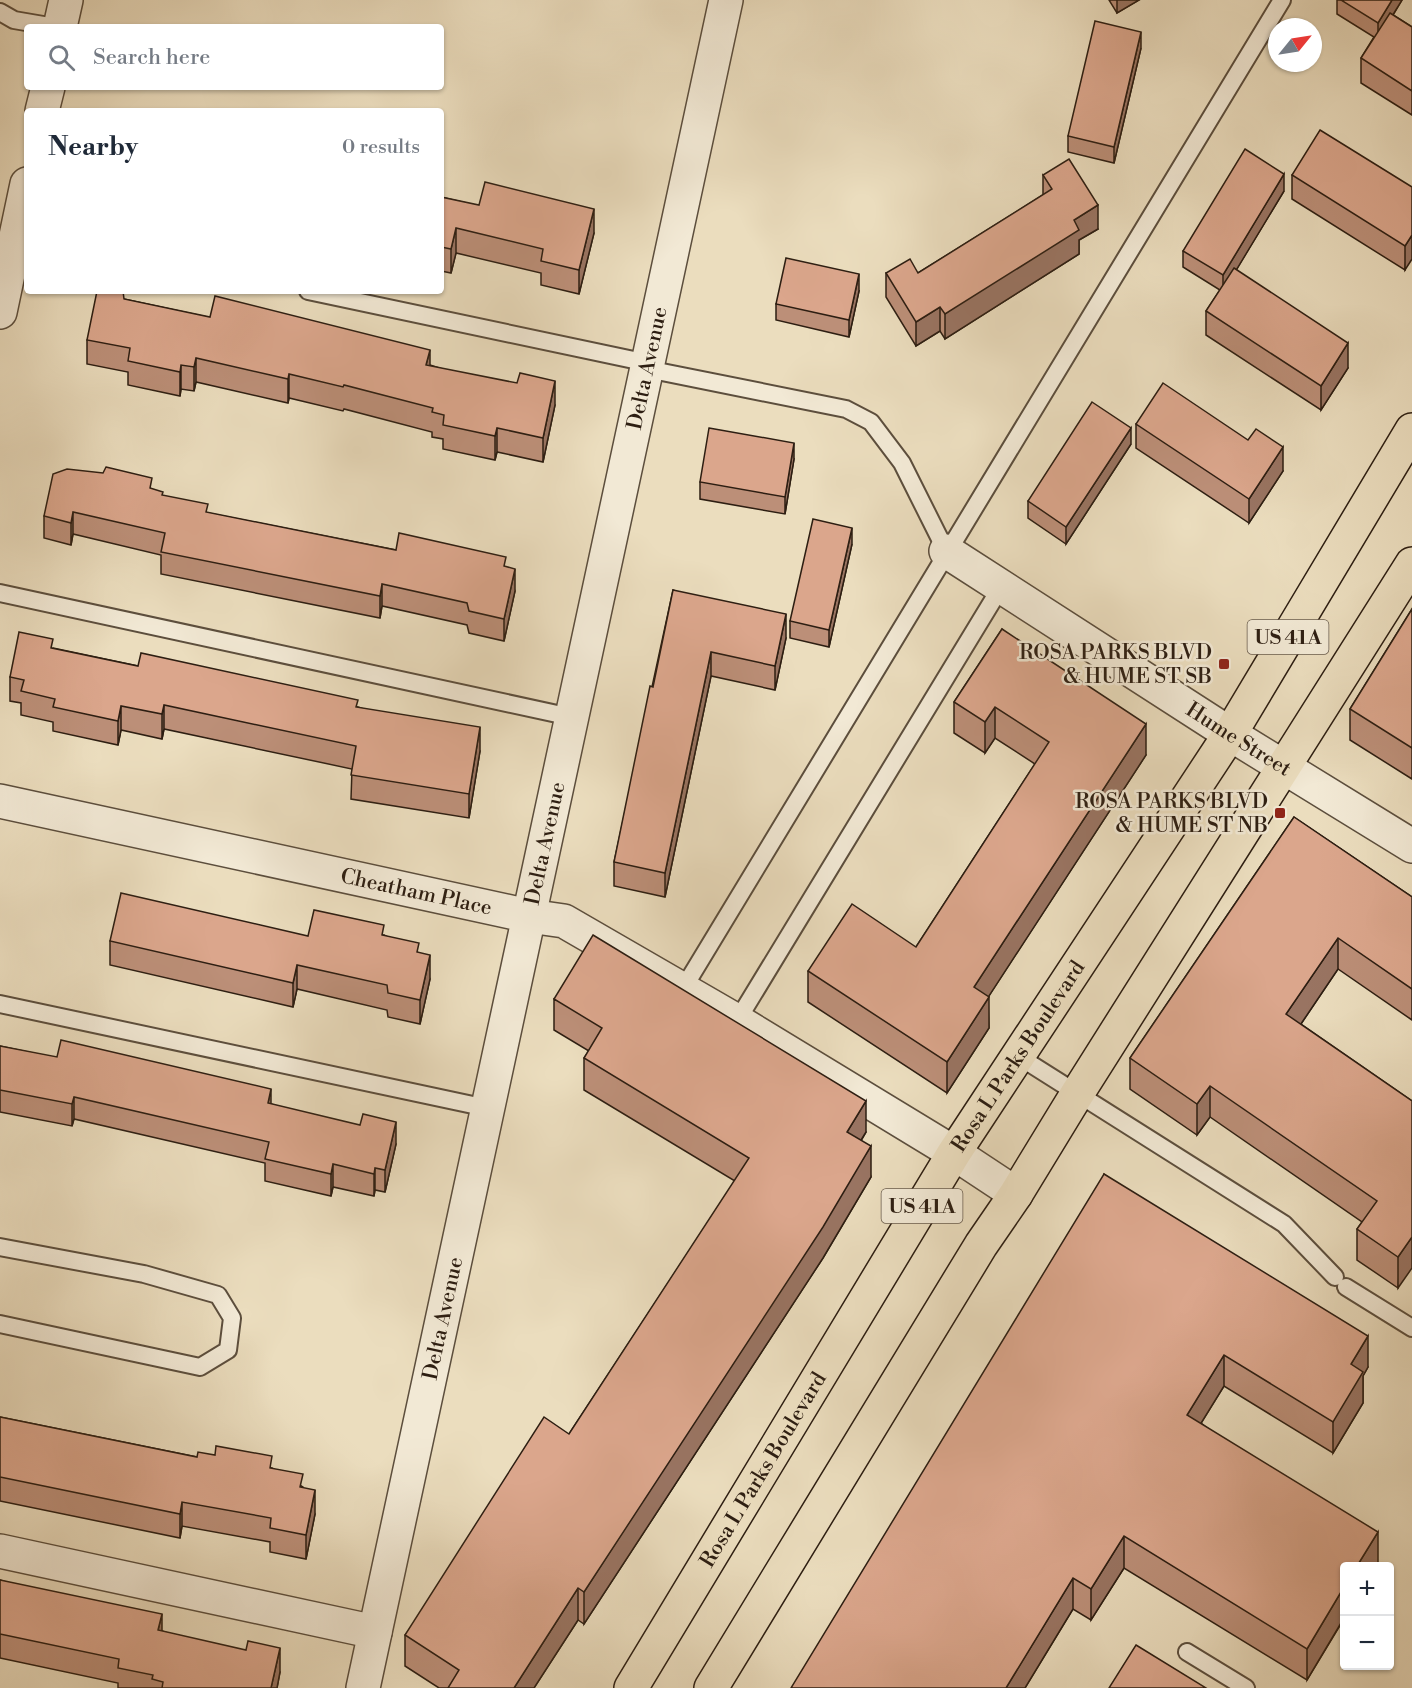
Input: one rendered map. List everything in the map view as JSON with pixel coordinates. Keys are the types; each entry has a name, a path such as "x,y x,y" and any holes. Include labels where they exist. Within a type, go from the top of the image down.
{"main road":[{"name":"Rosa L Parks Boulevard","path":"631,1688 954,1153 1230,734 1412,430"},
{"name":"US 41A","path":"711,1688 981,1245 1016,1194 1412,564"}],"street":[{"path":"61,24 66,0"},
{"name":"Delta Avenue","path":"363,1688 726,0"},
{"path":"43,108 47,90"},
{"path":"0,312 22,230 24,212"},
{"name":"Hume Street","path":"946,551 1230,734 1412,846"},
{"name":"Cheatham Place","path":"0,801 529,916 564,921 737,1021 954,1153 1016,1194"},
{"path":"0,1551 375,1632"}],"lane":[{"path":"683,989 946,551 1282,0"},
{"path":"0,12 14,20 37,24"},
{"path":"322,294 846,409 871,422 902,463 946,551"},
{"path":"737,1021 1001,587"},
{"path":"0,593 571,717"},
{"path":"0,1004 488,1108"},
{"path":"1018,1056 1284,1224 1341,1282 1412,1328"},
{"path":"0,1247 144,1274 218,1295 232,1318 228,1350 200,1367 0,1324"},
{"path":"1187,1652 1246,1688"}],"building":[{"path":"1341,0 1392,0 1378,23"},
{"path":"1390,13 1412,27 1412,91 1361,58"},
{"path":"1095,21 1141,32 1114,147 1068,136"},
{"path":"1320,130 1412,187 1412,235 1405,246 1292,175"},
{"path":"1245,149 1284,174 1223,275 1183,251"},
{"path":"1069,159 1098,205 1074,220 1079,230 945,314 940,307 916,322 886,273 910,259 918,273 1052,189 1043,175"},
{"path":"485,182 594,209 579,270 541,261 543,249 456,228 451,249 444,248 444,198 479,205"},
{"path":"786,258 859,274 849,320 776,304"},
{"path":"1234,268 1348,343 1321,386 1206,311"},
{"path":"96,294 123,294 124,299 210,317 215,296 430,350 426,365 517,383 520,373 555,381 543,438 497,428 495,436 443,425 444,415 432,412 433,408 344,385 343,387 289,374 288,379 196,358 194,367 181,365 180,372 128,361 130,348 87,340"},
{"path":"1163,383 1248,440 1256,429 1283,447 1249,499 1136,424"},
{"path":"1092,402 1131,428 1066,527 1028,501"},
{"path":"709,428 794,443 785,497 700,482"},
{"path":"106,467 152,478 150,488 163,492 162,495 208,504 206,512 396,550 399,533 506,557 504,566 515,569 504,619 469,611 467,603 382,584 380,596 161,552 165,533 73,512 71,523 44,516 53,474 67,469 103,473"},
{"path":"813,519 852,528 829,630 790,621"},
{"path":"673,590 786,614 775,666 711,652 665,873 614,862 650,686 653,687"},
{"path":"1412,609 1412,748 1350,709"},
{"path":"1002,629 1146,724 974,987 989,997 947,1062 808,971 852,904 916,947 1049,742 995,707 985,722 954,702"},
{"path":"19,632 53,639 51,648 138,666 141,653 358,700 356,707 480,727 469,794 351,775 356,746 164,705 162,714 121,706 118,721 53,707 55,699 21,691 24,680 10,677"},
{"path":"1294,817 1412,897 1412,989 1338,938 1286,1014 1412,1101 1412,1237 1398,1257 1357,1229 1377,1201 1210,1086 1197,1104 1130,1058"},
{"path":"121,893 308,936 314,910 384,925 382,935 419,943 417,952 430,955 420,1000 388,993 387,985 297,965 293,983 110,941"},
{"path":"593,935 866,1101 847,1132 871,1146 823,1227 584,1592 578,1588 514,1688 448,1688 459,1670 405,1635 544,1417 569,1434 749,1158 584,1058 602,1028 554,999"},
{"path":"61,1040 271,1089 268,1103 360,1125 363,1114 396,1122 385,1170 375,1168 374,1174 333,1164 331,1174 265,1159 269,1142 74,1097 72,1104 0,1090 0,1046 57,1057"},
{"path":"1104,1174 1368,1336 1351,1364 1363,1372 1333,1422 1224,1355 1187,1415 1378,1532 1359,1562 1340,1562 1340,1594 1307,1649 1124,1536 1091,1589 1073,1578 1006,1688 791,1688"},
{"path":"0,1417 197,1457 198,1452 215,1455 216,1446 272,1456 270,1468 303,1474 300,1487 315,1490 306,1535 270,1528 271,1518 182,1502 180,1514 0,1477"},
{"path":"0,1580 162,1614 158,1630 246,1650 248,1641 280,1648 271,1688 162,1688 163,1682 152,1679 153,1675 118,1668 119,1659 0,1634"},
{"path":"1136,1645 1206,1688 1109,1688"}],"place":[{"name":"ROSA PARKS BLVD & HUME ST SB","path":"1224,664"},
{"name":"ROSA PARKS BLVD & HUME ST NB","path":"1280,813"}]}
